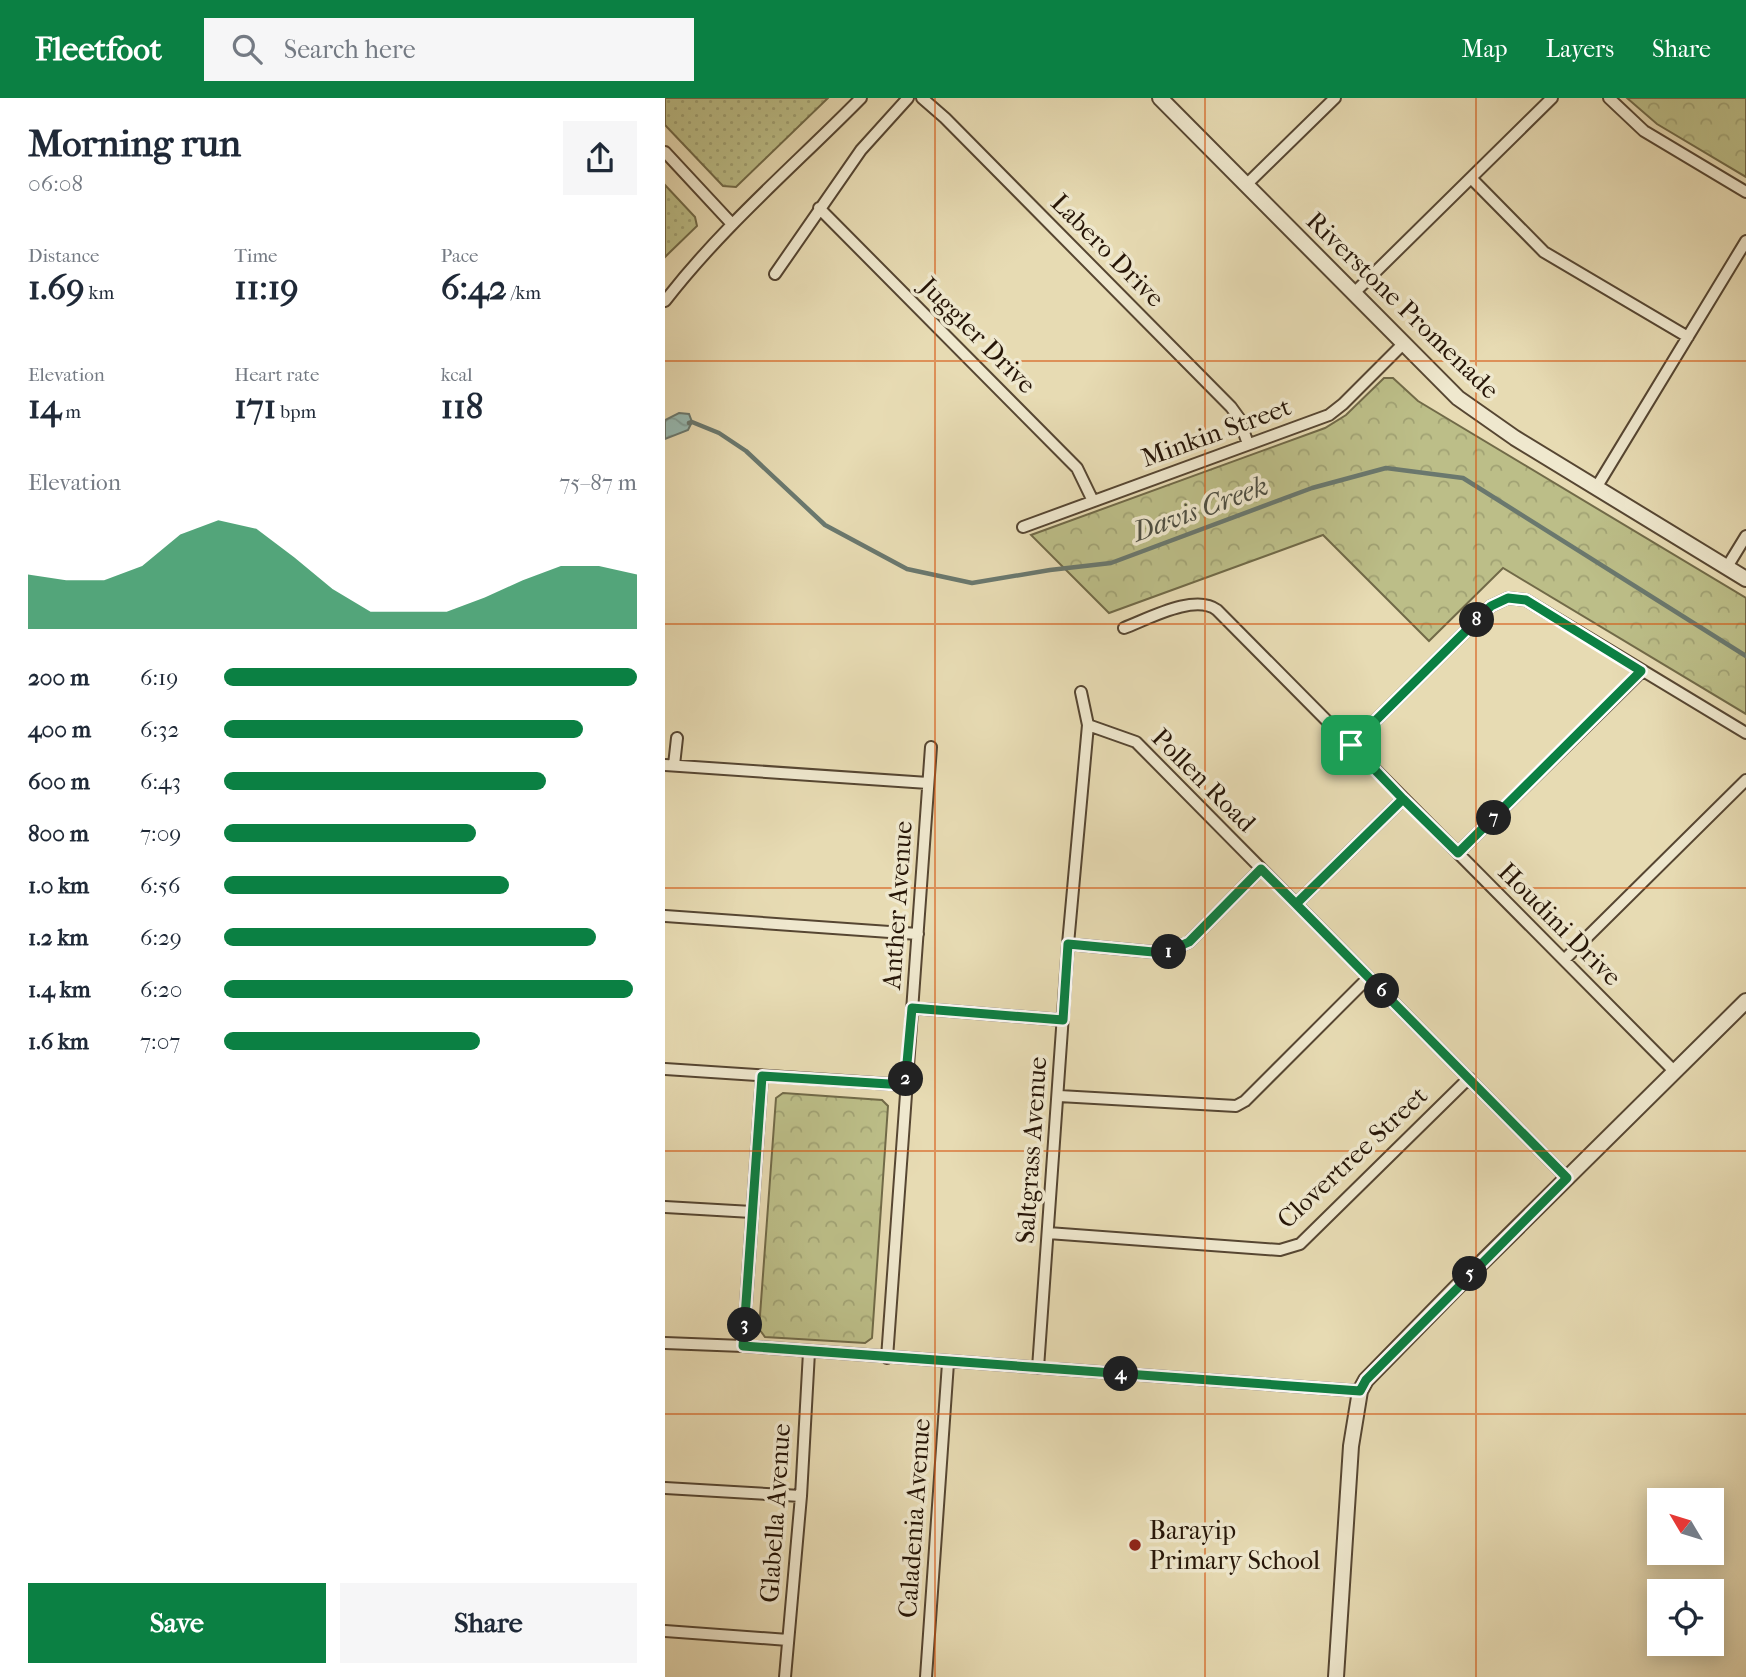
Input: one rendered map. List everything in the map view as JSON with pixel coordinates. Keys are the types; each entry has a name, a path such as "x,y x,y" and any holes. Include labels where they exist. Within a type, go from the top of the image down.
{"street":[{"path":"665,301 732,224 861,98"},
{"path":"775,274 861,150 908,98"},
{"name":"Labero Drive","path":"922,98 946,118 1231,407 1240,418 1248,443"},
{"name":"Riverstone Promenade","path":"1160,98 1466,405 1746,579"},
{"path":"1246,185 1335,98"},
{"path":"1353,293 1552,98"},
{"path":"1609,98 1644,131 1746,192"},
{"path":"665,152 732,224"},
{"path":"1471,178 1545,252 1688,337"},
{"name":"Juggler Drive","path":"819,208 1077,468 1093,502"},
{"path":"1596,488 1746,240"},
{"name":"Minkin Street","path":"1023,527 1329,415 1403,344"},
{"path":"1727,567 1746,536"},
{"path":"1351,745 1491,606 1508,598 1526,600 1746,733"},
{"name":"Houdini Drive","path":"1124,628 1187,605 1211,605 1675,1072"},
{"path":"1458,853 1641,671"},
{"path":"1081,692 1088,725"},
{"name":"Pollen Road","path":"1088,725 1136,742 1567,1178"},
{"name":"Saltgrass Avenue","path":"1038,1368 1068,944 1088,725"},
{"path":"677,737 670,765 928,783"},
{"name":"Anther Avenue","path":"887,1358 931,747"},
{"path":"1564,960 1746,780"},
{"path":"1296,904 1403,799"},
{"path":"1068,944 1164,953 1176,949 1189,942 1261,869"},
{"path":"665,916 918,934"},
{"path":"1059,1096 1236,1107 1368,978"},
{"path":"1336,1677 1351,1446 1360,1391 1366,1380 1746,1001"},
{"path":"912,1008 1063,1020"},
{"path":"665,1069 905,1085"},
{"path":"743,1346 762,1076"},
{"name":"Clovertree Street","path":"1048,1233 1280,1250 1291,1248 1300,1244 1469,1078"},
{"path":"665,1207 752,1212"},
{"path":"665,1343 743,1346 1360,1391"},
{"name":"Glabella Avenue","path":"785,1677 801,1496 809,1352"},
{"name":"Caladenia Avenue","path":"926,1677 948,1363"},
{"path":"665,1488 801,1496"},
{"path":"665,1631 788,1640"}],"green space":[{"path":"665,98 828,98 736,187 723,186 665,125"},
{"path":"1627,98 1746,98 1746,177 1657,124"},
{"path":"665,185 695,217 697,226 665,257"},
{"path":"1384,378 1393,378 1418,401 1746,598 1746,714 1503,568 1429,641 1323,535 1109,613 1031,535 1325,428 1346,415"},
{"path":"783,1093 882,1100 888,1106 872,1338 865,1343 765,1337 759,1329 776,1098"}],"water":[{"path":"679,413 689,414 692,422 688,430 665,439 665,420"}],"waterway":[{"name":"Davis Creek","path":"689,423 719,433 746,451 825,525 907,569 972,583 1111,563 1312,488 1386,468 1463,478 1746,656"}],"place":[{"name":"Barayip Primary School","path":"1135,1545"}],"route":[{"path":"1351,745 1403,799 1296,904 1261,869 1189,942 1176,949 1164,953 1068,944 1063,1020 912,1008 905,1085 762,1076 743,1346 1360,1391 1366,1380 1567,1178 1296,904 1347,855 1403,799 1458,853 1641,671 1526,600 1508,598 1491,606 1351,745"}]}
